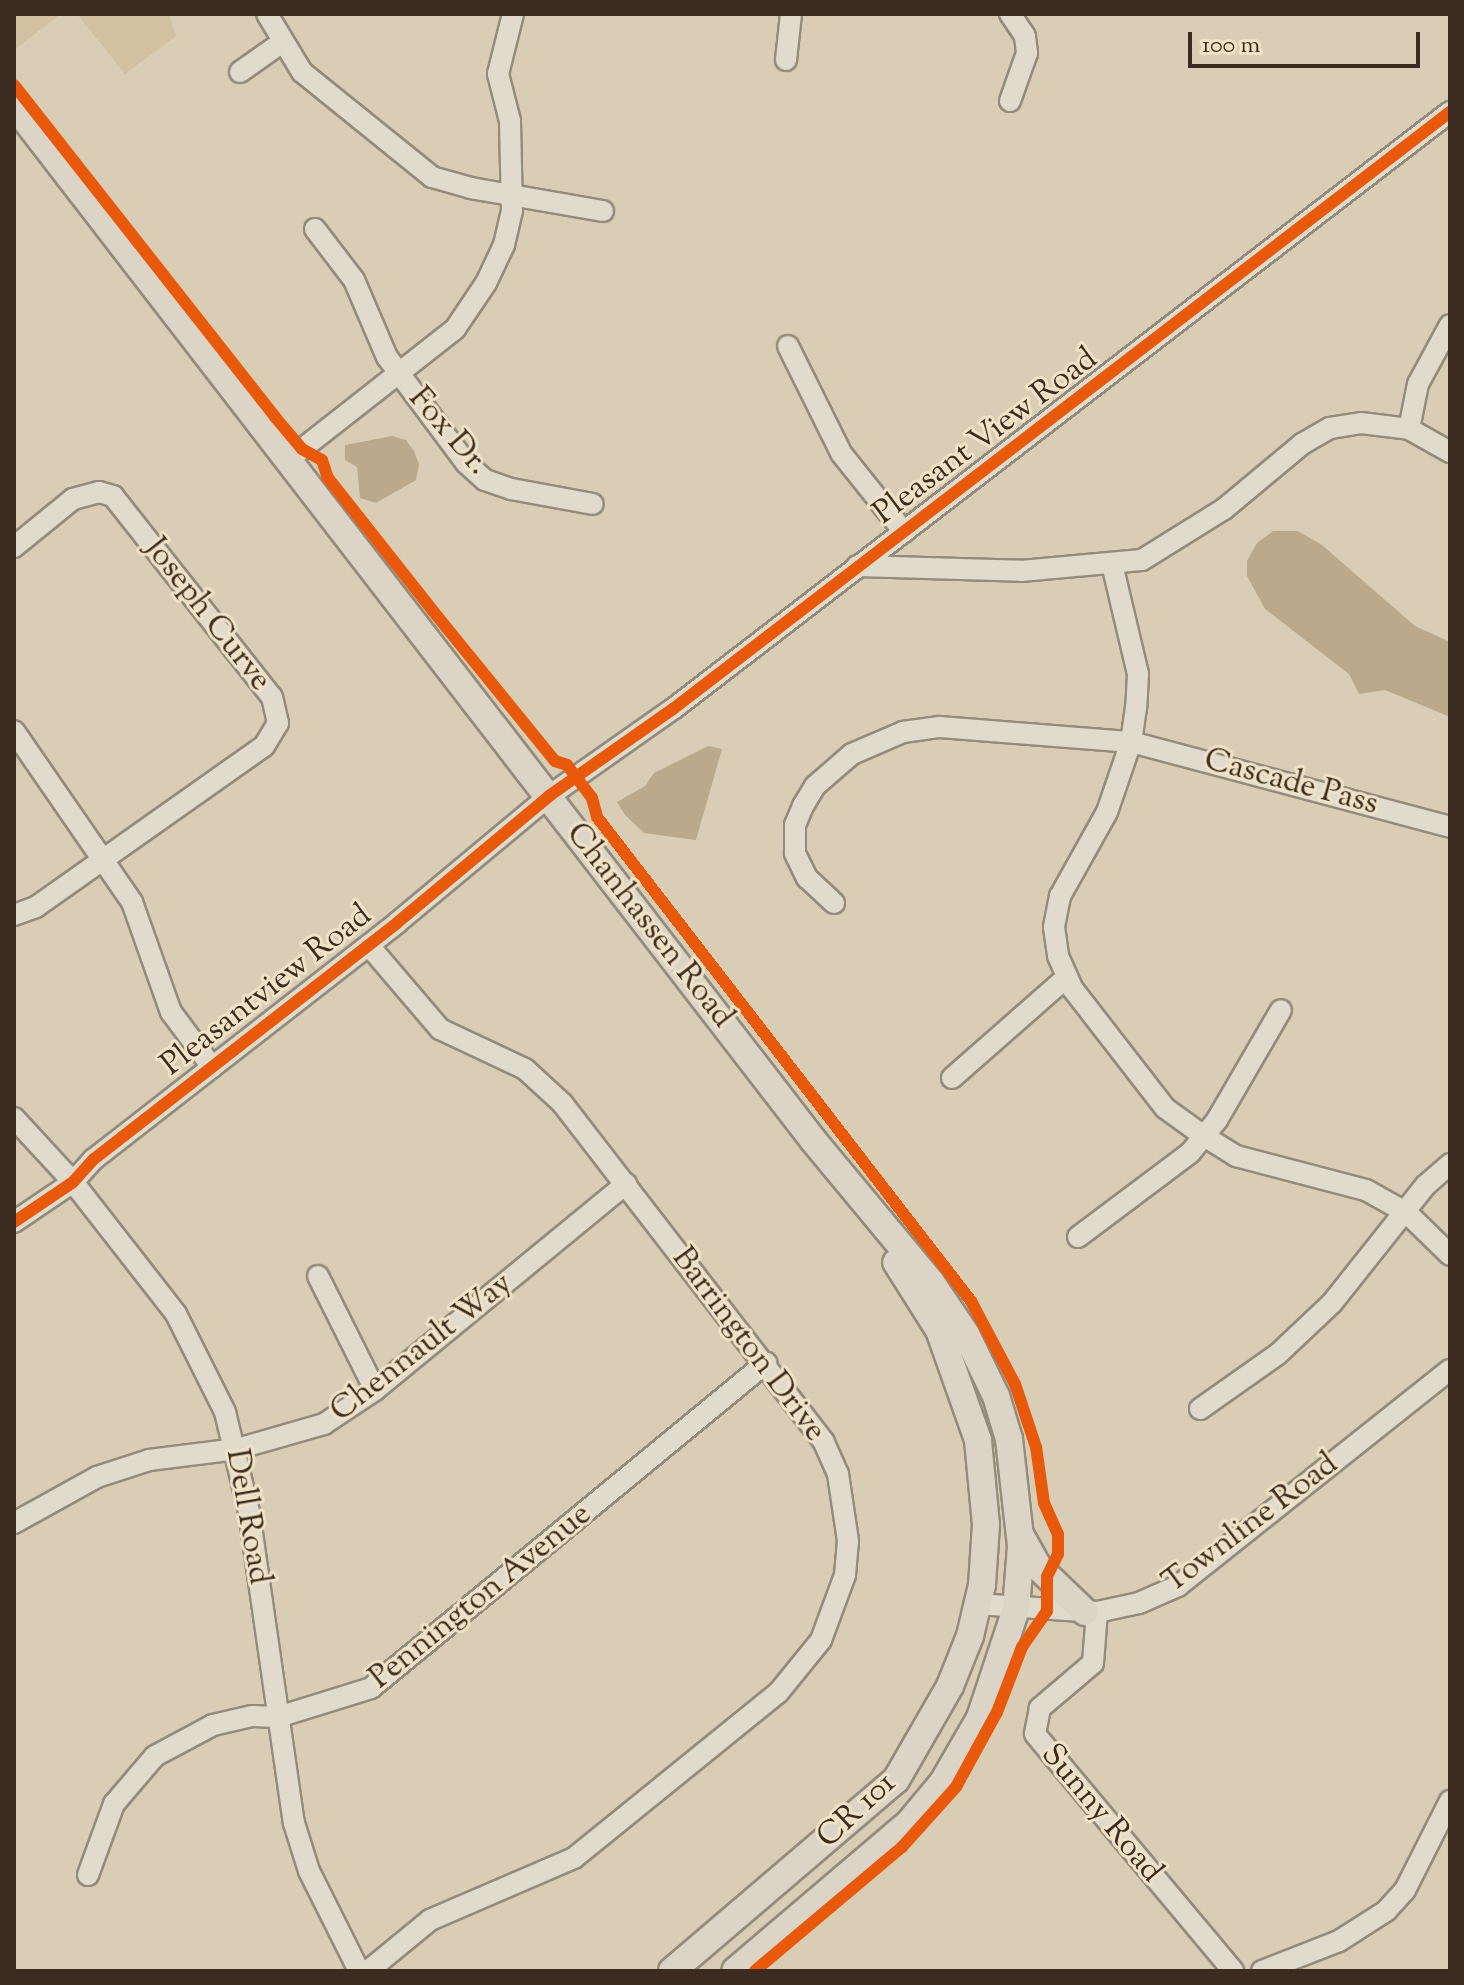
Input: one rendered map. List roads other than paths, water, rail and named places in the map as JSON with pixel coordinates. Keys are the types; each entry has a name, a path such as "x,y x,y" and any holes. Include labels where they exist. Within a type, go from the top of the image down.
{"main road":[{"name":"Chanhassen Road","path":"14,105 813,1140"},
{"path":"813,1140 904,1247 966,1334 996,1396 1009,1439 1020,1536 1016,1609"},
{"name":"CR 101","path":"672,1971 896,1780 950,1686 977,1604 986,1525 984,1474 962,1389 939,1330 813,1140"},
{"path":"1020,1536 1038,1567 1091,1612"},
{"name":"CR 101","path":"735,1971 873,1856 943,1782 995,1683 1016,1609"}],"street":[{"path":"267,14 281,43 302,72 432,177 603,211"},
{"path":"288,460 400,376 455,329 486,283 504,245 514,194 510,121 498,74 513,14"},
{"path":"786,60 791,14"},
{"path":"1010,14 1025,36 1027,53 1010,101"},
{"path":"240,72 281,43"},
{"name":"Pleasant View Road","path":"549,796 673,709 1450,112"},
{"name":"Fox Dr.","path":"315,229 354,280 387,357 485,480 593,504"},
{"path":"1409,429 1418,384 1450,325"},
{"path":"788,346 841,453 904,532"},
{"path":"857,566 1021,571 1142,560 1224,509 1302,444 1330,428 1361,423 1409,429 1450,452"},
{"name":"Joseph Curve","path":"14,547 73,499 99,492 113,496 278,709 273,735 264,746 36,907 14,915"},
{"path":"1112,564 1138,674 1131,742 1107,812 1060,896 1054,927 1067,977 1165,1108 1236,1156 1366,1190 1407,1213 1450,1255"},
{"name":"Cascade Pass","path":"834,903 807,878 795,853 795,825 815,786 873,743 940,727 1131,742 1450,827"},
{"path":"14,731 132,902 171,1012 212,1067"},
{"name":"Pleasantview Road","path":"14,1222 73,1182 94,1159 369,946 549,796"},
{"name":"Barrington Drive","path":"368,1971 430,1920 574,1858 778,1693 821,1640 845,1575 845,1508 824,1442 766,1363 546,1084 504,1057 458,1042 440,1029 369,946"},
{"path":"952,1078 1067,977"},
{"path":"1078,1237 1128,1204 1204,1136 1281,1010"},
{"name":"Dell Road","path":"14,1118 73,1182 176,1314 203,1361 237,1449 288,1792 309,1871 359,1971"},
{"path":"1200,1409 1278,1354 1332,1303 1407,1213 1426,1185 1450,1164"},
{"name":"Chennault Way","path":"14,1523 47,1502 123,1469 208,1449 237,1449 324,1424 375,1390 626,1184"},
{"path":"318,1276 375,1390"},
{"name":"Pennington Avenue","path":"88,1875 114,1804 155,1756 213,1725 252,1716 278,1717 337,1703 401,1667 766,1363"},
{"name":"Townline Road","path":"977,1604 1091,1612 1139,1603 1197,1574 1450,1370"},
{"name":"Sunny Road","path":"1091,1612 1093,1663 1040,1708 1035,1734 1233,1971"},
{"path":"1262,1971 1365,1928 1405,1890 1441,1844 1450,1801"}]}
